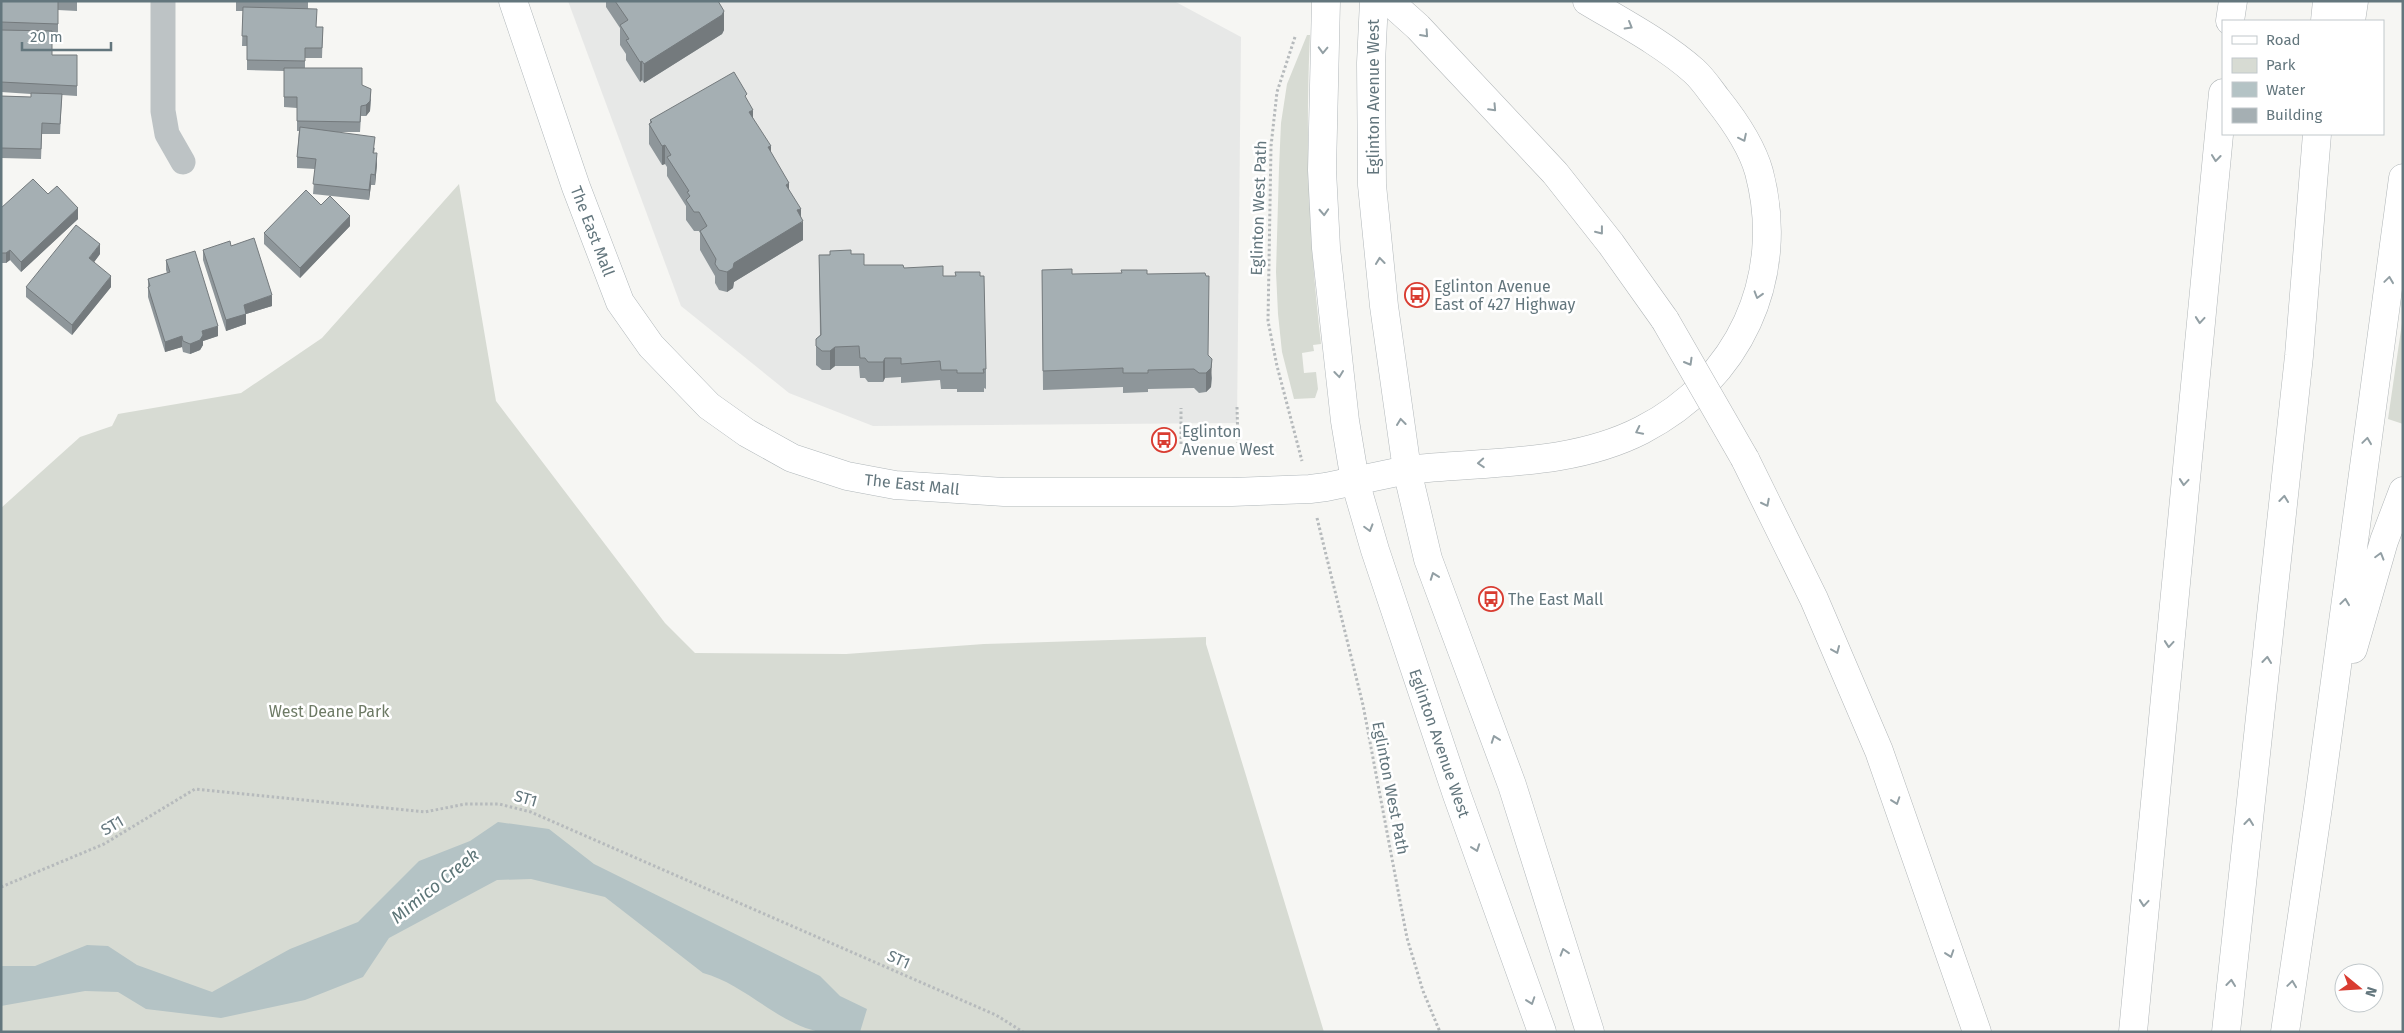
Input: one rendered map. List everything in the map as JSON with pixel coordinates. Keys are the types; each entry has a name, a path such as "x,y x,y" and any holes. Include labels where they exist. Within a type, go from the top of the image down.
{"main road":[{"name":"The East Mall","path":"513,1 576,186 620,302 650,346 710,406 747,433 792,458 847,476 896,485 1004,492 1232,492 1326,488 1407,470 1526,460 1585,452 1642,430 1680,405 1716,374 1750,320 1764,275 1767,229 1759,171 1734,121 1695,72 1638,31 1587,1"},
{"name":"Eglinton Avenue West","path":"1326,1 1322,170 1326,248 1337,356 1355,481 1375,550 1457,795 1542,1032"},
{"name":"Eglinton Avenue West","path":"1374,1 1371,63 1372,186 1384,306 1407,470 1428,559 1512,785 1590,1032"},
{"path":"1389,1 1418,27 1555,173 1611,244 1665,320 1745,459 1814,599 1878,751 1977,1032"},
{"path":"2230,20 2233,1"},
{"path":"2326,20 2327,1"},
{"path":"2351,20 2354,1"},
{"path":"2133,1032 2222,103"},
{"path":"2226,1032 2300,356 2317,135"},
{"path":"2300,356 2334,135"},
{"path":"2285,1032 2318,807 2403,178"},
{"path":"2318,807 2348,667 2384,541 2403,491"}],"street":[{"path":"163,1 163,110 166,134 183,162"}],"path":[{"name":"Eglinton West Path","path":"1287,405 1268,321 1269,210 1277,92 1297,32"},
{"path":"1237,406 1238,443"},
{"path":"1181,408 1181,444"},
{"name":"Eglinton West Path","path":"1326,547 1363,705 1407,938 1423,991 1440,1032"},
{"name":"ST1","path":"1,887 104,844 195,790 425,812 465,804 508,806 531,812 987,1011 1023,1032"}],"shaded area":[{"path":"568,1 1174,1 1241,37 1237,423 873,426 789,393 681,306"}],"green space":[{"path":"1307,35 1310,35 1309,190 1321,344 1313,345 1314,351 1302,353 1304,373 1316,372 1318,389 1315,398 1294,399 1282,352 1278,314 1276,272 1279,168 1281,123 1287,84"},
{"name":"West Deane Park","path":"459,184 496,401 665,623 695,653 846,654 984,644 1206,637 1206,644 1324,1032 1,1032 1,508 80,437 112,426 118,414 241,393 322,338"},
{"path":"2403,316 2403,424 2388,419"}],"water":[{"name":"Mimico Creek","path":"498,822 549,829 594,864 820,976 840,996 867,1009 860,1032 821,1032 806,1028 776,1013 733,986 703,973 605,897 531,879 497,880 389,938 363,977 305,1000 221,1018 146,1009 118,992 85,991 1,1006 2,966 35,966 87,945 108,946 137,965 212,992 290,949 358,922 419,861 470,841"}],"building":[{"path":"1,1 58,1 58,24 1,22"},
{"path":"615,1 718,1 724,11 722,15 644,64 642,61 640,62 626,40 629,39 620,25 628,20"},
{"path":"243,7 317,9 316,27 323,27 322,48 305,48 305,61 247,60 247,36 242,36"},
{"path":"1,30 52,31 52,55 77,55 77,86 1,82"},
{"path":"284,68 362,68 362,85 371,89 370,101 366,105 361,106 360,122 297,121 297,97 284,97"},
{"path":"734,72 747,94 745,96 753,110 749,112 771,146 768,147 789,183 786,185 801,209 797,210 803,221 734,263 733,268 727,272 719,270 715,264 716,259 700,231 707,226 699,212 694,212 686,200 690,196 687,192 689,191 667,157 671,155 665,145 662,146 649,124 652,122 650,120"},
{"path":"31,93 62,94 60,124 42,123 41,149 1,148 1,96 31,97"},
{"path":"300,127 375,137 373,153 377,153 375,175 371,174 369,190 313,184 316,159 297,157"},
{"path":"33,179 48,194 57,186 78,208 21,262 10,250 6,253 1,253 1,208"},
{"path":"306,190 321,205 330,196 350,216 300,268 264,233"},
{"path":"76,225 100,244 89,258 111,276 72,325 26,287"},
{"path":"254,238 272,295 244,305 246,314 226,320 203,250 230,241 231,246"},
{"path":"851,250 851,254 864,254 864,265 903,265 904,268 943,266 943,276 956,276 955,272 980,272 980,276 984,276 986,369 983,369 984,373 957,373 957,370 941,370 940,361 901,364 901,358 885,358 883,362 868,362 865,358 860,358 859,346 835,347 830,351 822,351 816,346 816,339 821,335 819,255 830,255 830,251"},
{"path":"195,251 218,326 202,331 203,335 200,340 190,344 183,341 182,336 165,342 148,287 150,286 148,279 170,272 166,260"},
{"path":"1072,269 1072,274 1122,273 1121,270 1147,270 1147,274 1205,273 1206,276 1209,276 1208,355 1212,359 1211,368 1206,373 1199,373 1194,369 1148,370 1148,373 1123,373 1123,368 1043,371 1042,270"}],"place":[{"name":"Eglinton Avenue East of 427 Highway","path":"1417,295"},
{"name":"Eglinton Avenue West","path":"1164,440"},
{"name":"The East Mall","path":"1491,599"}]}
